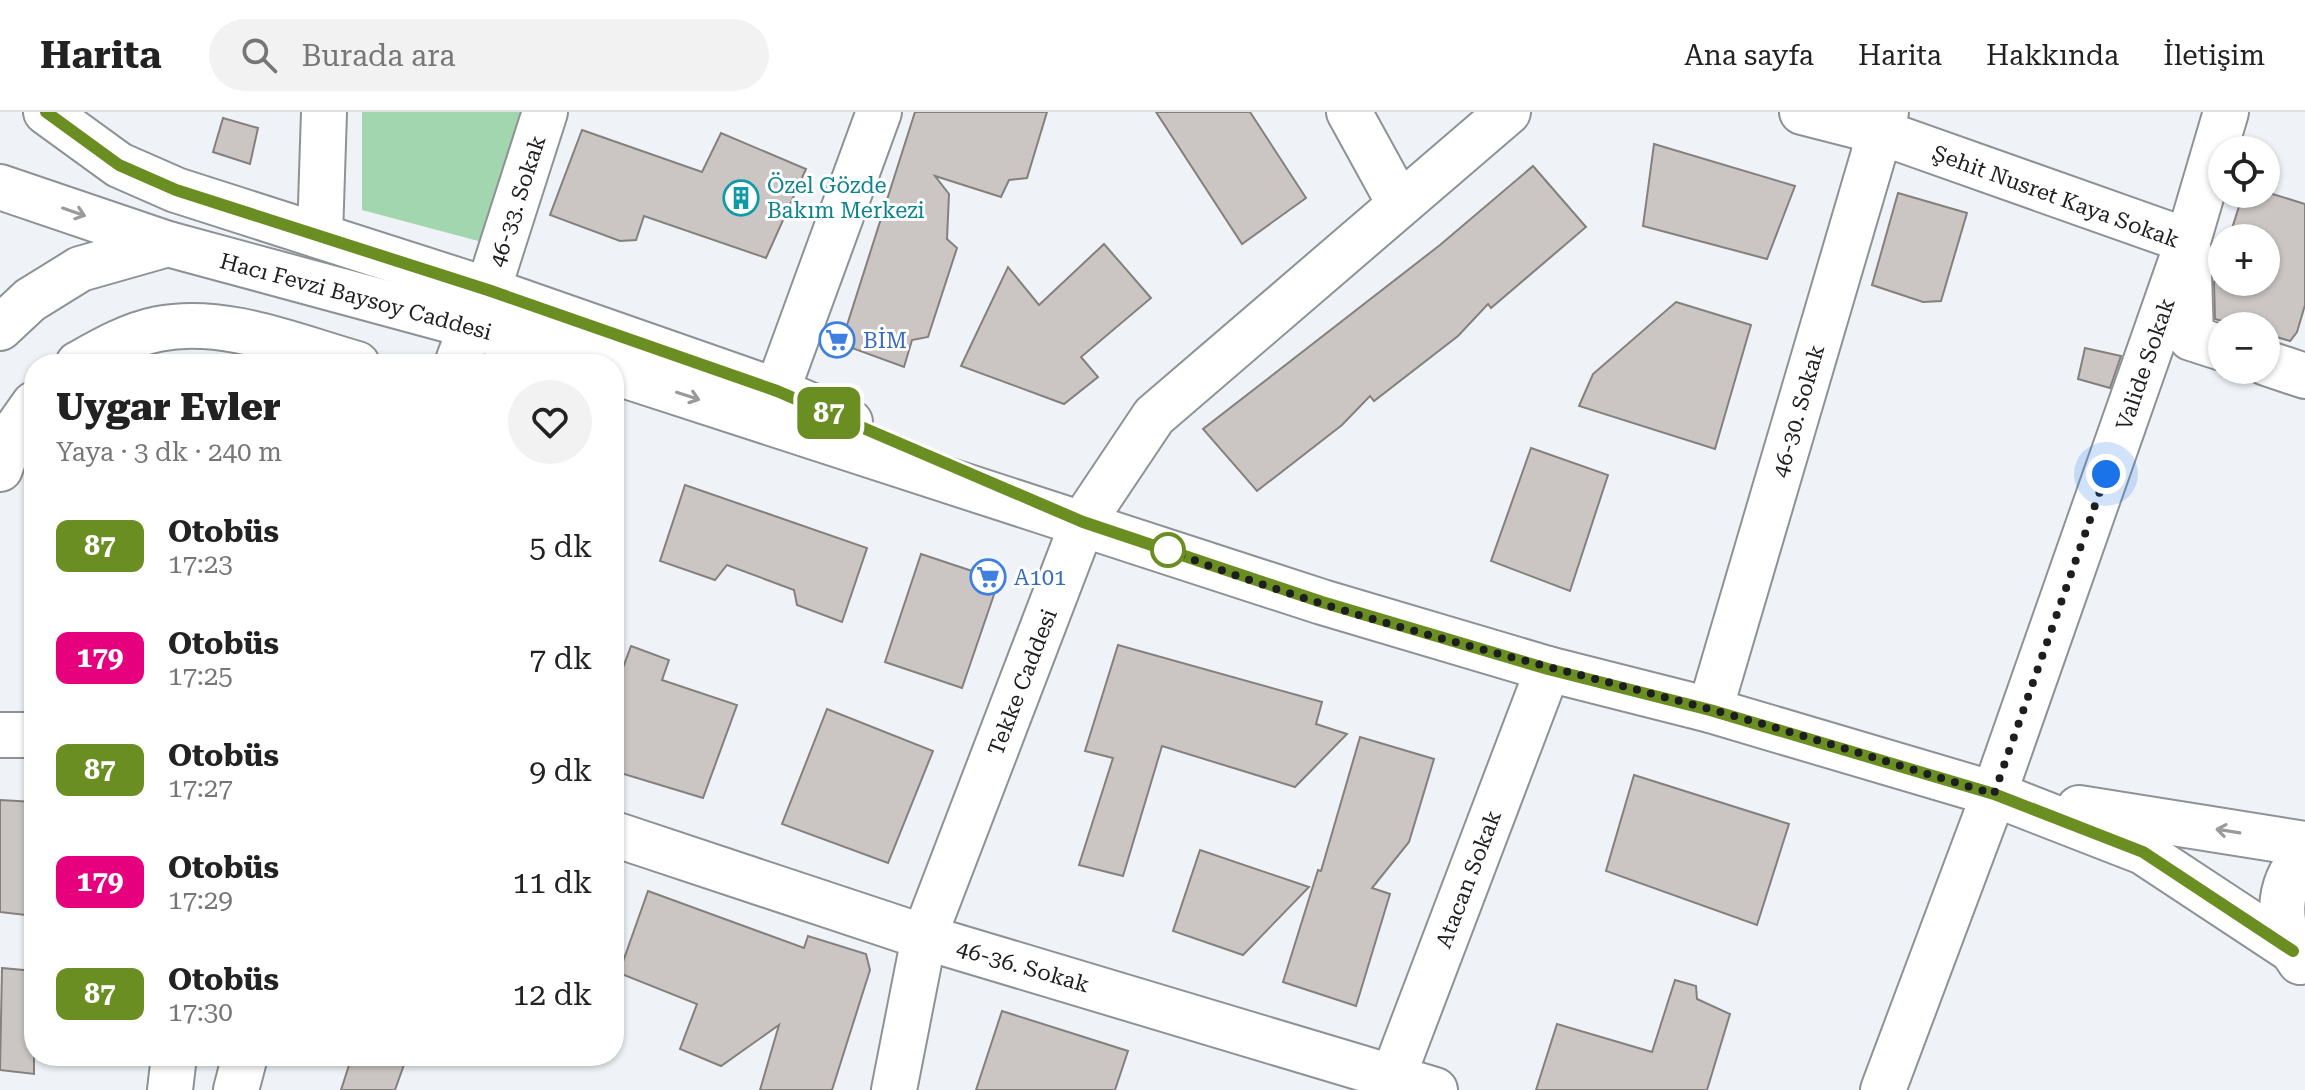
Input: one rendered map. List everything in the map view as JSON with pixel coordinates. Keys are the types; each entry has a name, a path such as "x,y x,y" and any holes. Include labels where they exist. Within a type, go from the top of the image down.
{"street":[{"name":"Hacı Fevzi Baysoy Caddesi","path":"46,112 119,165 176,190 320,236 472,327 601,354"},
{"name":"Hacı Fevzi Baysoy Caddesi","path":"93,112 176,190"},
{"path":"320,236 324,112"},
{"name":"46-33. Sokak","path":"472,327 545,112"},
{"path":"777,391 879,112"},
{"path":"1349,112 1399,203"},
{"name":"Tekke Caddesi","path":"894,1090 924,937 1083,522 1154,416 1508,112"},
{"name":"Şehit Nusret Kaya Sokak","path":"1802,112 1883,122 2188,241 2191,338 2208,343"},
{"name":"Valide Sokak","path":"1883,1090 1994,794 2188,241 2226,112"},
{"name":"46-30. Sokak","path":"1710,710 1883,122"},
{"name":"Hacı Fevzi Baysoy Caddesi","path":"0,187 168,244 472,327 558,354"},
{"path":"0,328 30,300 80,269 168,244"},
{"path":"96,354 156,329 196,326 251,334 322,354"},
{"name":"Hacı Fevzi Baysoy Caddesi","path":"624,359 777,391 1083,522"},
{"path":"2280,368 2305,376"},
{"name":"Hacı Fevzi Baysoy Caddesi","path":"624,375 1322,602 1548,669 1710,710 1994,794 2143,852 2301,964"},
{"path":"0,469 12,435 24,418"},
{"name":"Atacan Sokak","path":"1390,1082 1548,669"},
{"path":"0,735 24,735"},
{"name":"Hacı Fevzi Baysoy Caddesi","path":"1994,794 2305,844"},
{"name":"46-36. Sokak","path":"624,837 924,937 1390,1082 1435,1090"},
{"path":"2301,964 2283,923 2282,902 2291,873 2305,855"},
{"path":"170,1090 173,1066"},
{"path":"236,1090 242,1066"}],"green space":[{"path":"362,112 520,112 482,242 362,210"}],"building":[{"path":"915,112 1047,112 1027,178 1009,180 1001,197 935,176 949,194 947,239 957,248 928,337 912,340 904,367 841,344"},
{"path":"1156,112 1250,112 1306,198 1242,244"},
{"path":"223,118 258,128 250,164 213,152"},
{"path":"582,130 702,172 721,133 806,169 766,258 644,216 636,240 620,241 550,215"},
{"path":"1654,144 1795,186 1767,259 1643,226"},
{"path":"1533,166 1586,227 1491,308 1488,304 1458,336 1374,401 1370,396 1342,425 1257,491 1203,429 1440,245"},
{"path":"1898,193 1967,213 1941,301 1923,302 1872,285"},
{"path":"2280,196 2305,204 2305,305 2297,332 2290,341 2280,338 2280,312 2215,312 2214,296 2280,296 2280,224 2233,224 2239,208 2280,208"},
{"path":"1104,244 1151,298 1081,357 1098,377 1064,404 961,366 1008,267 1039,305"},
{"path":"1676,302 1751,325 1715,449 1579,406 1593,374"},
{"path":"2085,348 2121,356 2110,388 2078,379"},
{"path":"1531,448 1608,475 1570,591 1491,561"},
{"path":"685,485 867,548 842,622 797,605 794,590 727,565 715,580 660,561"},
{"path":"921,554 999,580 962,688 885,662"},
{"path":"1118,645 1322,702 1316,724 1347,734 1295,787 1162,746 1123,876 1079,865 1113,758 1085,751"},
{"path":"631,646 669,660 662,680 737,705 703,798 624,774 624,665"},
{"path":"827,709 933,751 888,863 782,824"},
{"path":"1360,737 1434,759 1409,842 1372,888 1390,894 1356,1006 1283,982 1318,870 1321,871"},
{"path":"1634,775 1789,824 1757,925 1606,871"},
{"path":"0,800 24,801 24,915 0,912"},
{"path":"1200,850 1309,887 1243,955 1173,931"},
{"path":"648,891 804,948 808,936 866,954 870,970 832,1090 760,1090 779,1025 721,1066 680,1049 697,1004 624,975 624,959"},
{"path":"2,968 24,970 24,1066 34,1066 34,1074 0,1070"},
{"path":"1675,980 1696,986 1697,999 1730,1014 1707,1090 1536,1090 1557,1024 1652,1052"},
{"path":"1002,1011 1128,1051 1115,1090 976,1090"},
{"path":"349,1066 403,1066 395,1090 341,1090"}],"bus line":[{"name":"87","path":"46,112 119,165 176,190 488,290 777,391 1083,522 1322,602 1548,669 1710,710 1994,794 2143,852 2293,951"}],"place":[{"name":"Özel Gözde Bakım Merkezi","path":"741,198"},
{"name":"BİM","path":"837,340"},
{"name":"A101","path":"988,577"}],"route":[{"path":"1168,550 1322,602 1548,669 1710,710 1994,794 2106,474"}]}
